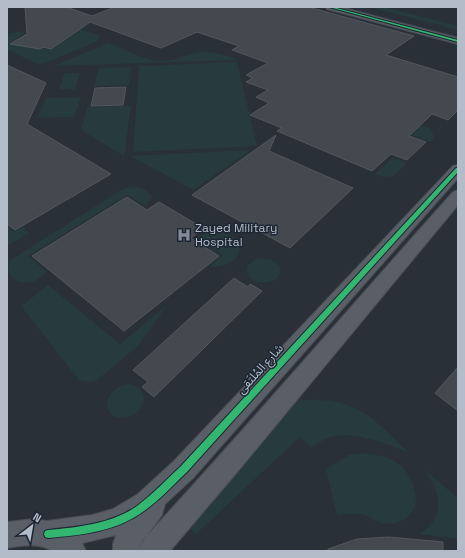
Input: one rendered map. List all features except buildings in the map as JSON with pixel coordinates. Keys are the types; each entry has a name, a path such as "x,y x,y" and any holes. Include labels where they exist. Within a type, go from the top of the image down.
{"street":[{"path":"330,7 458,42"},
{"path":"354,7 458,34"},
{"name":"شارع المُلتَقى","path":"48,534 98,528 128,516 151,500 184,469 458,169"},
{"path":"152,551 458,194"},
{"path":"127,551 126,544 128,538 184,469"},
{"path":"7,535 27,531 48,534 64,543 72,551"}],"green space":[{"path":"369,7 384,7 458,26 458,30"},
{"path":"75,27 100,36 98,41 45,63 37,64 7,49 7,39 10,33 27,31 11,42 29,45 31,46 29,48 52,49 71,35 50,32"},
{"path":"109,43 141,57 161,61 201,52 219,53 238,60 53,66"},
{"path":"237,62 257,146 133,152 139,66"},
{"path":"132,67 129,85 94,86 99,68"},
{"path":"65,73 80,73 75,89 59,89"},
{"path":"289,77 429,128 434,138 430,142 412,135 417,130 357,108"},
{"path":"81,97 74,117 37,118 46,98"},
{"path":"131,106 124,156 81,130 87,107"},
{"path":"251,150 193,190 131,156"},
{"path":"393,157 407,163 392,176 385,177 375,174"},
{"path":"131,186 143,189 150,194 152,197 146,206 127,195 28,256 47,272 35,281 26,283 16,281 13,278 10,274 8,266 9,261 121,190"},
{"path":"7,226 14,232 23,227 29,233 7,246"},
{"path":"209,232 222,233 232,236 238,242 240,249 238,256 232,262 222,266 209,267 223,255 196,238"},
{"path":"261,258 272,260 280,266 280,274 271,282 258,282 249,277 247,271 248,265 256,259"},
{"path":"48,285 120,344 167,305 138,346 97,380 89,382 79,380 21,306"},
{"path":"129,384 138,387 143,393 144,399 142,406 131,416 113,416 107,407 107,402 111,394 116,388"},
{"path":"298,399 333,401 353,407 379,424 408,452 358,436 337,436 326,439 311,447 300,437 195,535 189,526"},
{"path":"363,453 390,458 401,466 412,482 416,500 414,509 408,516 399,522 387,524 375,521 365,515 337,515 326,469 349,455"},
{"path":"423,468 458,498 458,539 419,534 434,520 438,503 434,485"}],"cycle path":[{"path":"330,7 458,41"},
{"path":"48,534 70,532 113,523 141,509 154,498 184,469 458,169"}],"place":[{"name":"Zayed Military Hospital","path":"184,235"}]}
